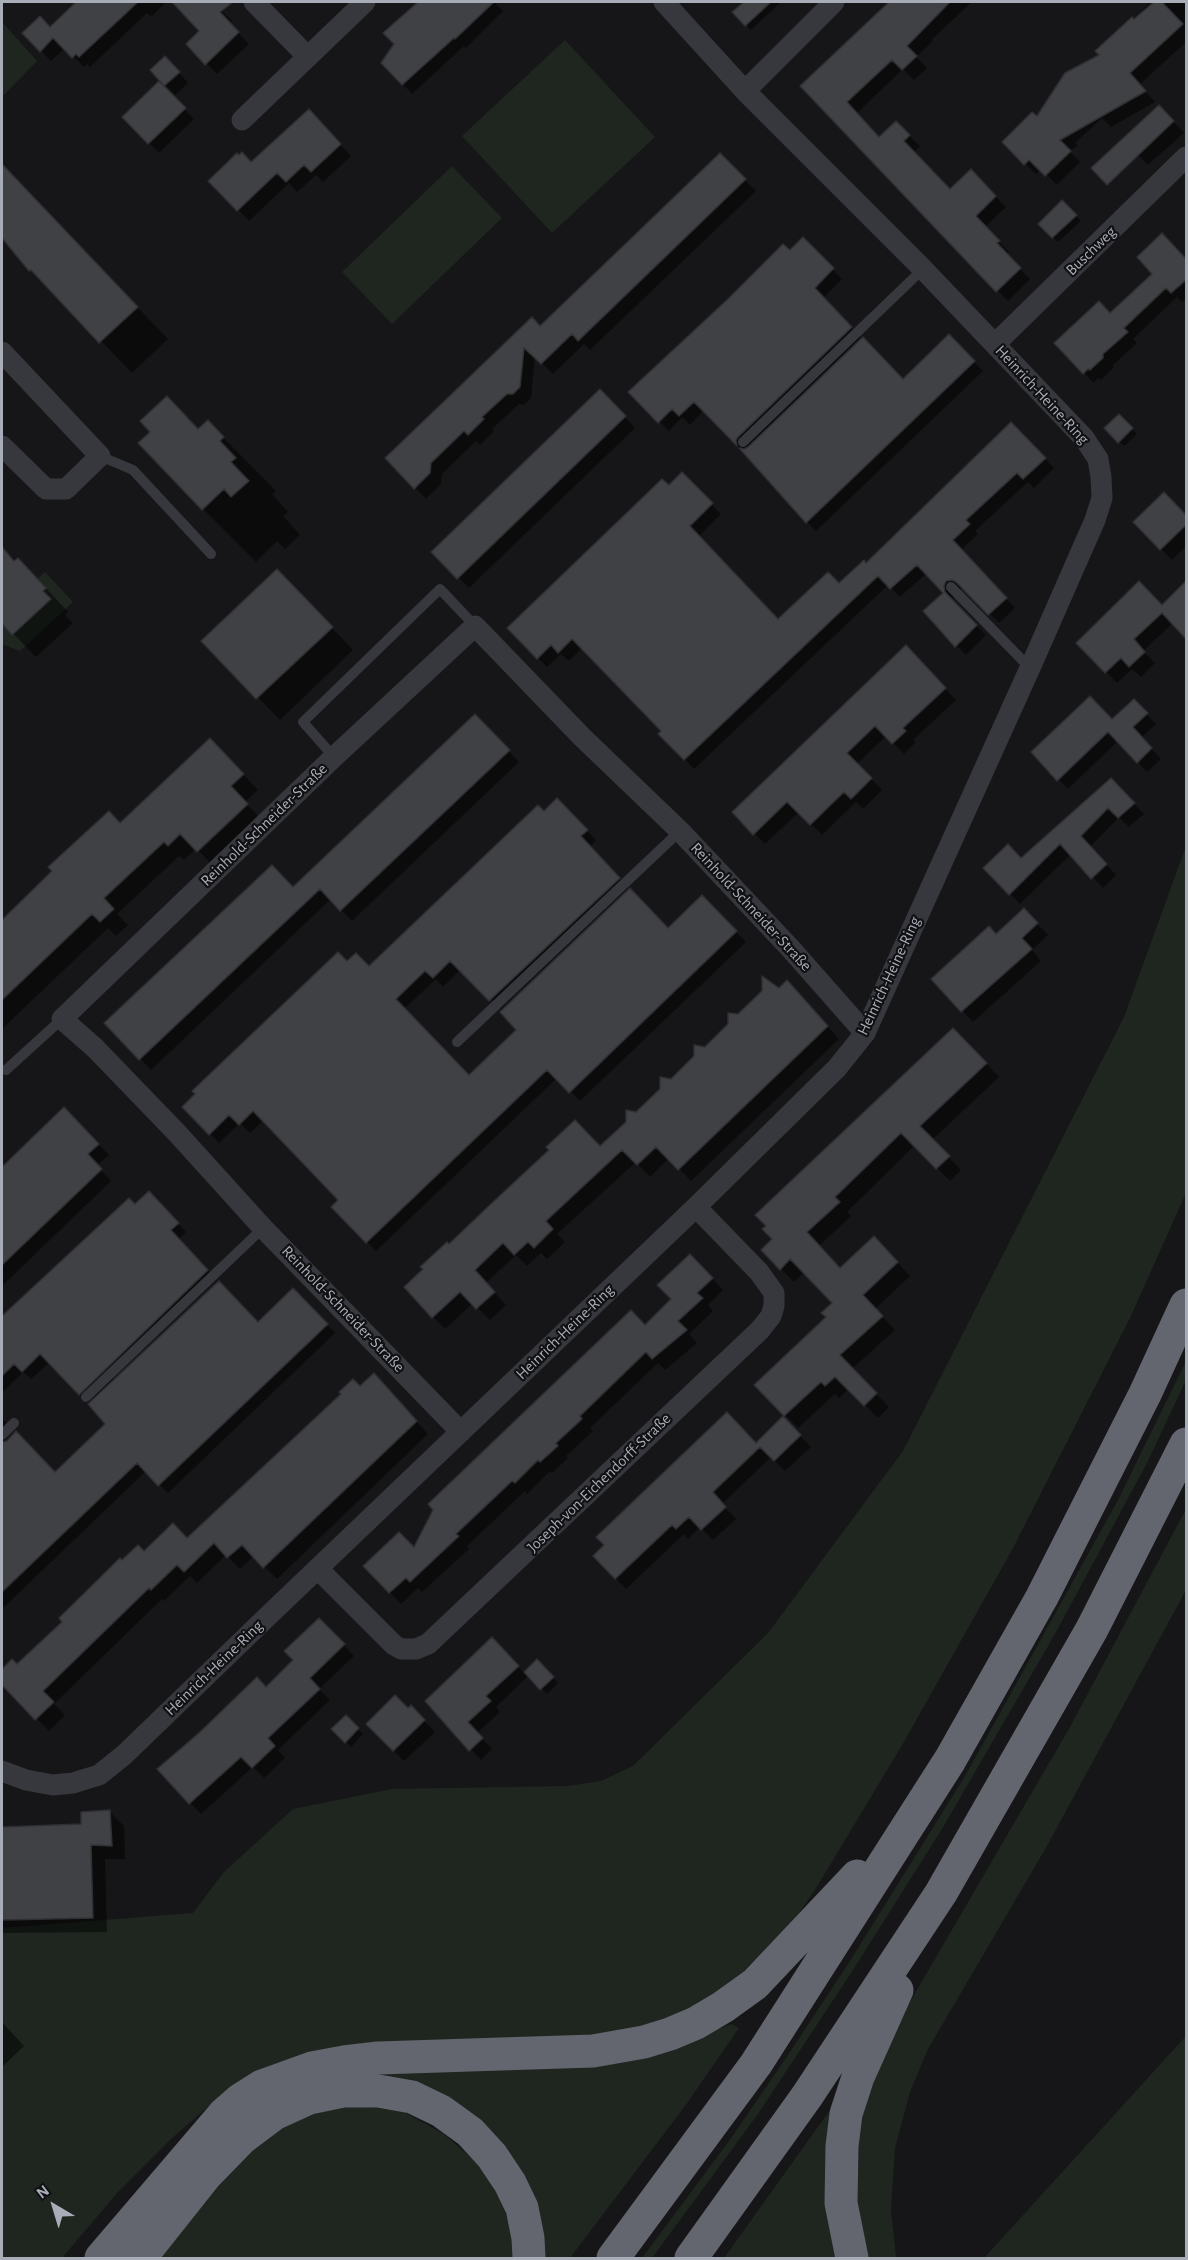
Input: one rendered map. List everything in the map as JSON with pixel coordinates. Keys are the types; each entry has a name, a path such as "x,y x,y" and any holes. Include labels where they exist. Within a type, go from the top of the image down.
{"highway":[{"path":"613,2259 756,2064 950,1760 1042,1597 1145,1394 1186,1305"},
{"path":"691,2259 807,2096 941,1893 1092,1629 1186,1444"},
{"path":"101,2259 224,2114 262,2086 330,2064 378,2058 593,2051 644,2042 696,2023 754,1984 915,1813"},
{"path":"852,2259 841,2204 842,2146 846,2114 858,2077 941,1893"},
{"path":"140,2259 206,2175 242,2138 274,2114 309,2098 343,2091 378,2091 412,2097 441,2111 470,2132 492,2156 510,2183 522,2208 528,2238 528,2259"}],"street":[{"path":"254,2 308,57"},
{"path":"242,120 365,2"},
{"name":"Heinrich-Heine-Ring","path":"2,1771 26,1780 53,1785 73,1783 99,1775 124,1755 696,1207 837,1068 865,1033 1095,520 1102,498 1101,477 1098,459 1084,438 923,269 745,91 664,2"},
{"path":"745,91 834,2"},
{"name":"Buschweg","path":"995,344 1186,157"},
{"path":"2,352 100,456 66,489 46,489 2,446"},
{"name":"Reinhold-Schneider-Straße","path":"461,1432 263,1228 177,1133 95,1048 62,1019 334,757 475,626 582,737 680,831 791,949 865,1033"},
{"name":"Joseph-von-Eichendorff-Straße","path":"318,1569 394,1645 401,1649 416,1649 428,1644 751,1338 771,1316 774,1293 759,1272 696,1207"}],"lane":[{"path":"743,442 923,269"},
{"path":"100,456 133,470 211,554"},
{"path":"951,587 1030,668"},
{"path":"334,757 303,722 440,589 475,626"},
{"path":"457,1042 680,831"},
{"path":"6,1070 62,1019"},
{"path":"86,1397 263,1228"},
{"path":"2,1435 14,1423"}],"shaded area":[{"path":"2,22 37,61 2,97"},
{"path":"565,40 655,137 552,233 462,136"},
{"path":"452,166 502,218 392,324 342,272"},
{"path":"45,572 73,602 20,651 2,644 2,624 12,635 51,599 43,591 46,588 37,579"},
{"path":"1186,846 1186,1193 1130,1318 1011,1552 901,1747 818,1885 774,1951 699,2008 639,2031 230,2092 209,2106 171,2139 118,2192 62,2258 2,2258 2,1928 193,1913 223,1873 293,1809 392,1789 568,1786 601,1781 633,1766 768,1633 903,1451 1124,1017"},
{"path":"1186,1361 1186,1380 1147,1463 1055,1634 942,1829 758,2114 652,2258 642,2258 729,2141 788,2055 850,1961 965,1776 1118,1500"},
{"path":"1186,1509 1186,1590 1047,1846 928,2049 910,2092 895,2148 891,2210 896,2258 865,2258 854,2198 858,2115 882,2050 1070,1727"},
{"path":"732,2024 739,2028 685,2106 570,2258 543,2258 542,2233 532,2198 520,2172 492,2133 462,2110 426,2091 401,2083 364,2079 337,2081 304,2090 255,2116 224,2144 128,2258 117,2258 222,2134 265,2101 312,2081 380,2071 604,2062 650,2052"},
{"path":"1186,2036 1186,2258 984,2258"},
{"path":"836,2104 840,2258 724,2258 830,2110"},
{"path":"358,2105 404,2112 444,2134 477,2163 496,2188 513,2234 514,2258 159,2258 237,2164 267,2136 312,2113"}],"building":[{"path":"76,2 138,2 79,57 76,54 72,58 53,38 40,52 22,33 40,16 50,27"},
{"path":"172,2 233,2 220,12 239,32 205,65 186,44 199,31"},
{"path":"418,2 494,2 402,85 381,63 394,44 383,33"},
{"path":"744,2 771,2 745,26 732,12"},
{"path":"889,2 950,2 907,46 917,56 902,70 892,60 847,102 879,137 896,121 910,135 904,141 950,189 971,169 996,196 976,216 1021,268 996,292 800,86"},
{"path":"1154,2 1162,2 1183,24 1130,73 1146,91 1060,140 1071,151 1045,176 1029,160 1024,165 1002,142 1032,112 1037,116 1065,73 1099,55 1095,51 1132,17 1134,19"},
{"path":"165,56 180,72 164,86 150,70"},
{"path":"159,81 186,108 148,144 122,117"},
{"path":"1159,105 1174,121 1107,185 1091,168"},
{"path":"309,109 341,144 311,172 304,165 286,182 277,173 237,211 208,181 237,153 239,155 242,152 251,162"},
{"path":"720,153 746,179 578,341 572,334 541,364 524,348 520,387 513,394 507,394 482,417 484,419 468,435 464,431 431,463 430,473 414,489 385,458 532,317 540,326"},
{"path":"2,164 138,307 99,343 31,270 29,271 2,238"},
{"path":"1062,200 1077,215 1052,238 1038,224"},
{"path":"1162,233 1186,259 1186,280 1171,293 1166,288 1124,328 1128,332 1103,354 1103,358 1083,374 1054,343 1099,301 1110,313 1152,274 1137,257"},
{"path":"803,237 834,268 815,288 852,327 738,437 737,446 694,402 679,416 672,409 658,423 628,392 783,244 790,250"},
{"path":"949,334 975,361 806,523 739,448 748,447 863,337 903,379"},
{"path":"600,389 626,416 457,579 431,552"},
{"path":"167,396 198,429 208,420 224,437 220,441 236,458 231,462 249,481 231,497 224,489 202,510 138,443 150,432 140,421"},
{"path":"1119,414 1133,428 1118,443 1104,428"},
{"path":"1011,422 1046,458 1023,479 1017,473 966,520 970,524 953,540 1007,598 988,615 956,582 946,581 945,592 977,625 955,647 923,611 943,593 917,565 890,589 878,576 684,760 658,734 661,731 572,639 558,653 551,645 537,659 507,628 662,479 669,485 682,472 713,503 690,526 778,619 828,572 839,583 864,560 866,563"},
{"path":"1164,492 1186,515 1186,525 1160,550 1133,522"},
{"path":"2,547 14,561 18,558 46,588 43,591 51,599 12,635 2,624"},
{"path":"277,569 333,627 256,699 201,641"},
{"path":"1139,581 1162,605 1186,581 1186,639 1162,613 1134,639 1145,652 1129,667 1121,658 1105,673 1076,643"},
{"path":"906,645 946,688 903,728 906,731 892,744 875,726 847,753 872,778 851,799 844,792 810,825 787,802 753,835 732,812"},
{"path":"1090,696 1112,719 1134,699 1148,713 1133,727 1152,748 1137,763 1108,732 1057,781 1031,752"},
{"path":"475,714 510,750 340,911 320,889 139,1060 104,1023 272,865 293,887"},
{"path":"210,738 244,774 231,786 248,804 197,852 180,834 168,846 164,842 104,898 114,909 100,922 92,914 2,1000 2,920 52,871 48,867 109,811 120,823"},
{"path":"1111,778 1135,803 1118,818 1108,808 1081,836 1107,864 1091,879 1060,844 1009,895 983,868 1008,844 1021,858"},
{"path":"557,798 588,830 581,836 620,878 489,1001 450,961 433,978 425,971 396,999 469,1075 516,1030 500,1012 630,888 668,928 702,895 737,931 569,1093 547,1070 366,1243 331,1207 338,1200 253,1111 239,1125 229,1115 209,1135 182,1107 195,1094 192,1091 338,952 347,961 356,953 369,966 538,805 544,811"},
{"path":"1024,908 1038,923 1022,938 1032,949 961,1012 931,979 989,926 996,934"},
{"path":"762,976 779,988 787,980 828,1026 678,1170 656,1147 637,1165 622,1150 546,1221 553,1229 534,1248 528,1242 514,1255 503,1243 475,1270 495,1292 476,1309 460,1292 432,1318 404,1287 423,1269 420,1267 447,1242 449,1244 549,1150 546,1147 575,1120 600,1146 626,1122 626,1110 636,1112 660,1089 660,1077 671,1079 694,1056 694,1045 705,1047 728,1024 728,1013 738,1014 762,991"},
{"path":"953,1028 987,1063 920,1126 950,1156 936,1169 901,1133 835,1197 840,1202 807,1232 840,1268 874,1236 898,1262 863,1295 883,1316 840,1355 877,1393 864,1406 835,1377 825,1386 821,1382 784,1416 754,1385 826,1317 821,1313 832,1303 790,1259 780,1270 761,1250 772,1239 762,1229 766,1226 755,1215"},
{"path":"64,1107 99,1144 88,1154 102,1169 2,1265 2,1167"},
{"path":"149,1191 179,1223 171,1230 208,1270 79,1395 40,1354 22,1372 14,1364 2,1376 2,1316 129,1198 135,1204"},
{"path":"690,1254 713,1278 697,1293 703,1298 678,1321 687,1330 652,1359 646,1352 580,1416 582,1419 556,1443 558,1446 540,1462 538,1460 515,1483 512,1481 410,1582 406,1578 389,1593 363,1566 399,1532 414,1547 433,1510 428,1504 631,1310 645,1325 671,1299 657,1285"},
{"path":"219,1281 258,1322 293,1288 328,1324 158,1486 137,1463 2,1592 2,1442 7,1441 16,1431 55,1472 105,1424 88,1404"},
{"path":"374,1373 417,1421 263,1568 242,1545 227,1558 214,1543 184,1572 177,1565 151,1590 149,1588 43,1691 54,1702 35,1720 2,1685 2,1669 12,1659 17,1664 62,1622 59,1618 120,1558 122,1560 138,1545 144,1551 173,1523 187,1538 341,1394 339,1392 353,1379 360,1386"},
{"path":"727,1412 756,1443 783,1416 801,1435 774,1461 760,1447 713,1492 726,1507 701,1530 689,1517 676,1529 672,1525 615,1579 593,1556 604,1545 596,1537"},
{"path":"319,1618 345,1644 310,1678 320,1689 268,1738 275,1746 252,1768 241,1757 189,1804 157,1769 199,1733 257,1677 266,1687 293,1660 284,1651"},
{"path":"492,1637 519,1666 486,1696 491,1701 468,1722 483,1738 469,1751 425,1701"},
{"path":"537,1659 554,1677 540,1690 524,1672"},
{"path":"395,1695 408,1708 411,1705 425,1720 393,1751 366,1724"},
{"path":"346,1715 359,1728 345,1743 331,1729"},
{"path":"110,1810 112,1846 91,1845 93,1918 2,1920 2,1827 81,1824 81,1812"}]}
